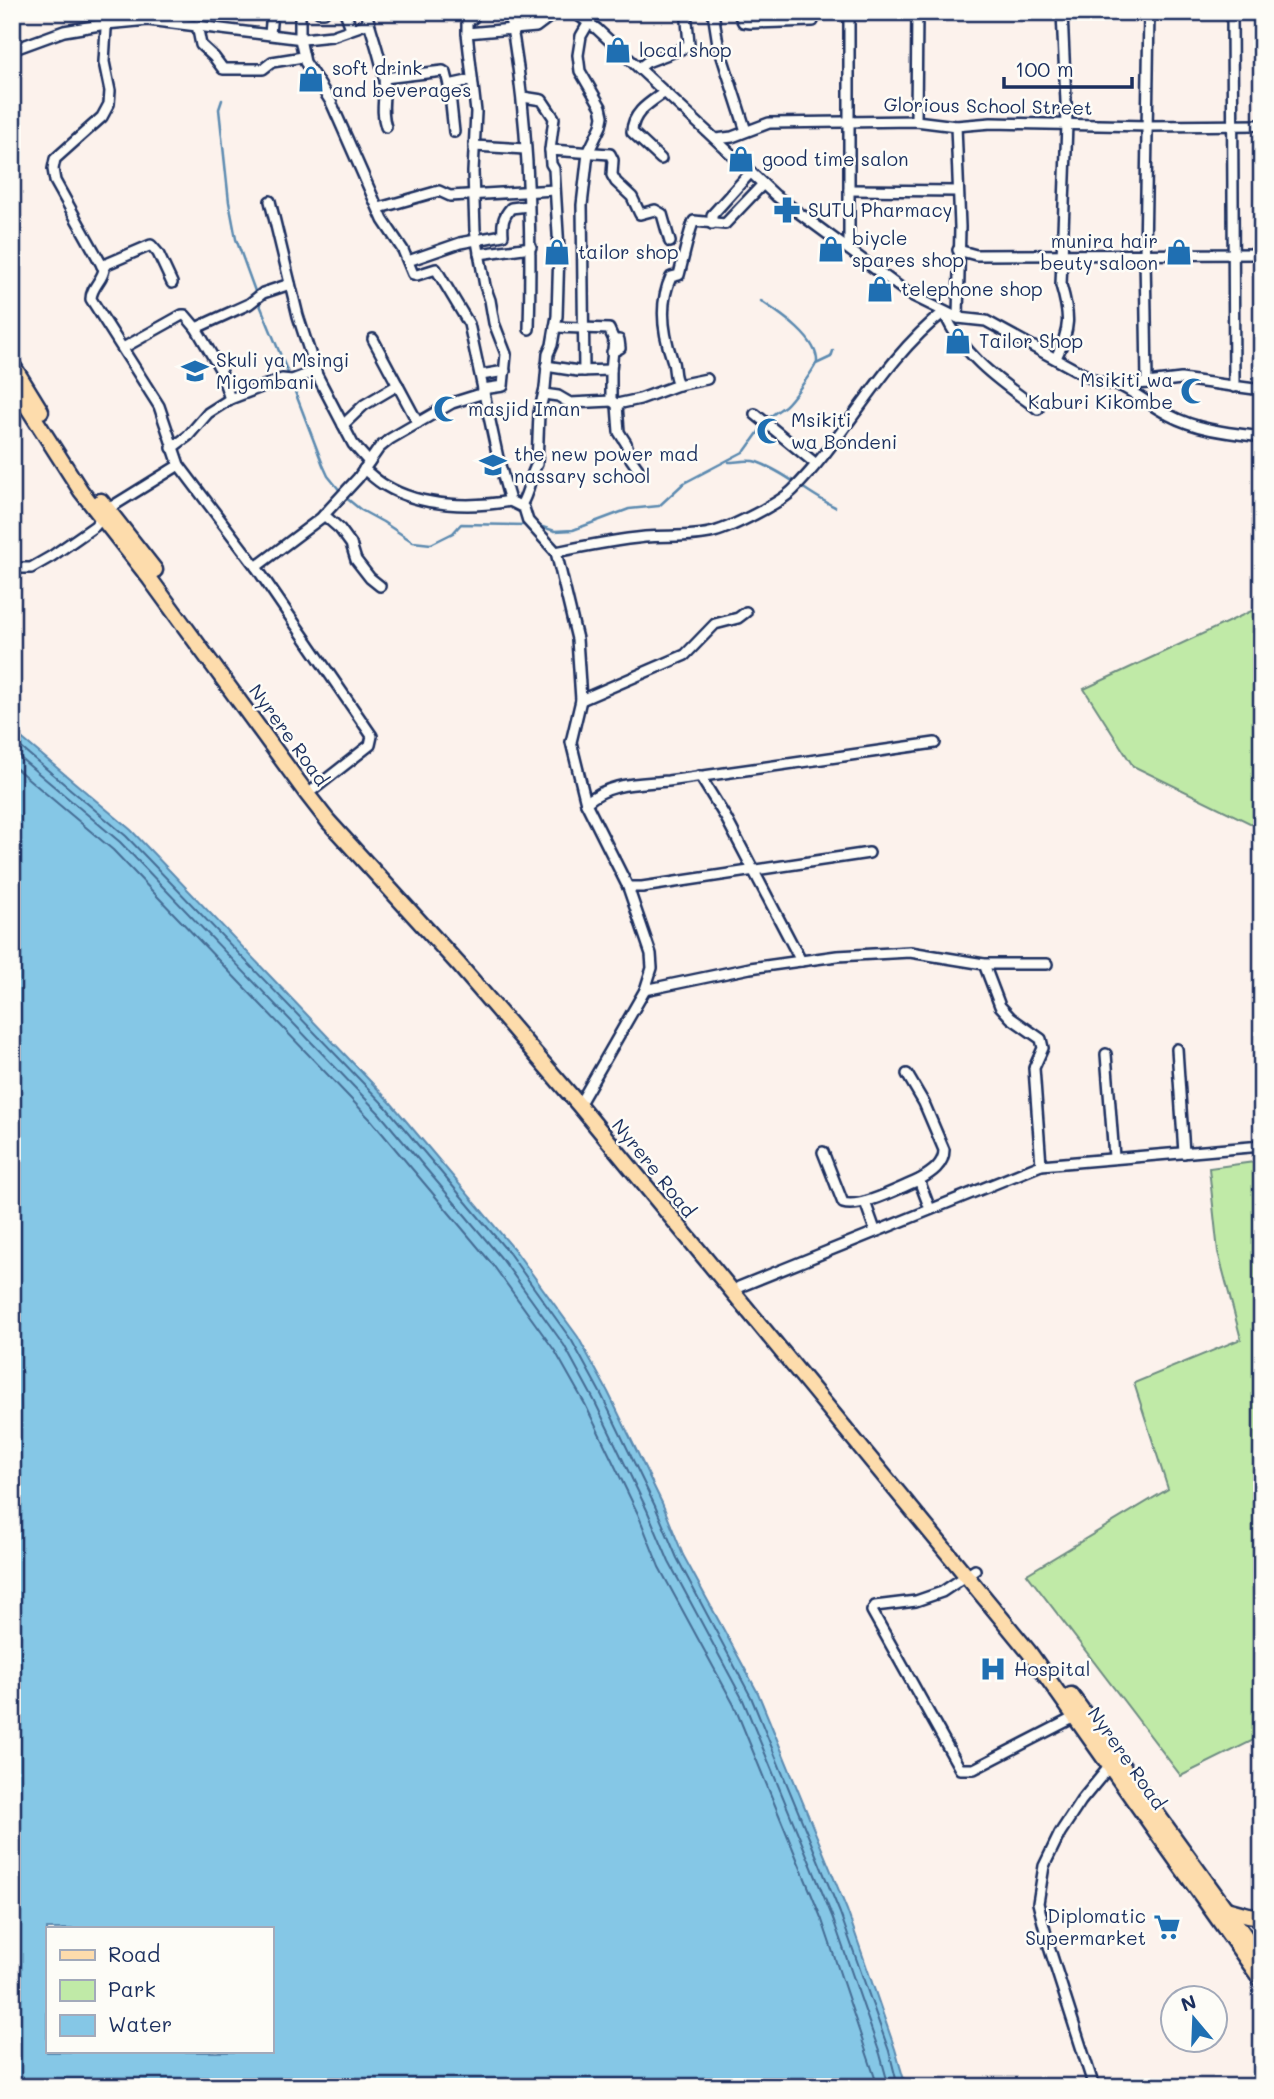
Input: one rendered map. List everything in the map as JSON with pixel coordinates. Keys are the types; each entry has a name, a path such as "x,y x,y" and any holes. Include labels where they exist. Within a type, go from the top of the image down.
{"main road":[{"name":"Nyrere Road","path":"12,364 17,388 64,467 105,513 314,789 382,869 465,958 700,1255 1036,1646 1262,1981"},
{"name":"Nyrere Road","path":"105,513 328,821 581,1102 739,1287 971,1573 1075,1717 1226,1909 1259,1958"},
{"path":"1226,1909 1262,1917"},
{"path":"1259,1958 1262,1932"}],"street":[{"path":"107,12 104,62 110,91 109,104 102,117 55,159 55,181 104,271 93,289 91,299 159,406 179,465 256,567 372,736 370,745 314,789"},
{"path":"270,34 272,12"},
{"path":"300,12 303,57 331,102 383,220 403,250 415,275 436,269 469,324 510,501"},
{"path":"345,12 351,29"},
{"path":"366,12 384,78 382,114 386,127"},
{"path":"256,567 324,514 367,466 379,448 390,439 452,402 503,386 506,354 494,323 479,254 473,195 476,112 467,33 467,22 473,18 472,12"},
{"path":"509,12 523,97 531,247 529,330"},
{"path":"467,33 536,27 556,12"},
{"path":"574,12 639,68 776,196 909,294 958,318 986,321 1096,382 1119,386 1142,396 1169,415 1211,430 1262,437"},
{"path":"584,371 582,205 587,153 601,126 603,116 601,107 580,71 578,55 583,32 595,12"},
{"path":"713,12 718,44 747,131"},
{"path":"738,12 743,22 750,23 813,21 814,12"},
{"path":"849,12 849,248"},
{"path":"916,121 917,12"},
{"path":"1056,358 1067,337 1067,308 1061,285 1067,124 1062,12"},
{"path":"1147,383 1145,254 1149,12"},
{"path":"1232,12 1234,387"},
{"path":"12,50 64,31 106,23 149,20 300,39 332,36 369,23"},
{"path":"639,68 689,44 688,21"},
{"path":"197,25 201,45 223,69 263,69 272,62 303,57"},
{"path":"384,78 443,71 446,73 454,132"},
{"path":"449,85 472,80"},
{"path":"661,159 632,132 632,126 635,117 665,92"},
{"path":"521,505 531,486 537,464 539,413 555,327 559,250 550,150 553,115 542,100 523,97"},
{"name":"Glorious School Street","path":"716,139 732,137 769,123 916,121 956,126 991,123 1262,125"},
{"path":"956,126 958,318"},
{"path":"474,146 525,149"},
{"path":"550,150 610,154 612,175 616,182 632,197 640,215 655,210 662,214 670,242"},
{"path":"712,224 712,215 751,172"},
{"path":"679,385 673,376 673,359 663,316 670,278 679,275 692,222 725,224 763,184"},
{"path":"379,208 439,191 450,196 555,190"},
{"path":"849,190 958,191"},
{"path":"270,201 290,284 316,372 367,466 387,487 428,500 480,505 510,501 521,505 530,524 556,552 577,639 581,700 571,742 586,803 628,887 651,954 652,968 645,990 581,1102"},
{"path":"506,249 502,223 505,215 511,208 528,206"},
{"path":"408,261 460,243 503,235"},
{"path":"102,266 151,245 158,253 172,283"},
{"path":"479,254 531,247"},
{"path":"958,250 976,255 1262,254"},
{"path":"196,328 290,284"},
{"path":"944,312 965,349 979,365 1038,409"},
{"path":"556,552 603,542 713,533 748,518 791,493 909,344 944,312"},
{"path":"123,348 182,315 185,316 196,328 220,369 230,399"},
{"path":"555,327 609,329 614,340 611,370 614,402 621,428 619,432 641,473"},
{"path":"373,340 418,422"},
{"path":"546,366 584,371 611,370"},
{"path":"481,375 505,371"},
{"path":"172,448 188,436 208,413 230,399 282,379 289,380 316,372"},
{"path":"544,394 558,396 570,403 614,402 640,399 679,385 707,379"},
{"path":"1119,386 1181,379 1262,390"},
{"path":"344,425 365,405 398,385"},
{"path":"755,414 816,464"},
{"path":"12,563 18,568 31,568 87,533 105,513 179,465"},
{"path":"324,514 351,544 356,561 380,586"},
{"path":"581,700 685,655 715,624 738,618 746,612"},
{"path":"586,803 597,793 628,784 668,781 935,743"},
{"path":"700,776 726,817 800,961"},
{"path":"628,887 869,853"},
{"path":"645,990 750,968 837,956 910,952 984,964 1046,964"},
{"path":"984,964 1000,1006 1011,1018 1041,1039 1042,1048 1034,1069 1041,1166"},
{"path":"1177,1049 1184,1153"},
{"path":"1106,1055 1114,1157"},
{"path":"823,1152 843,1203 849,1205 865,1202 919,1180 940,1164 944,1150 924,1103 907,1074"},
{"path":"739,1287 1041,1166 1114,1157 1262,1146"},
{"path":"919,1180 930,1209"},
{"path":"865,1202 876,1230"},
{"path":"971,1573 942,1592 916,1601 875,1606 872,1611 960,1769 974,1769 1075,1717"},
{"path":"1094,2087 1050,1950 1038,1903 1044,1866 1060,1833 1113,1762"}],"green space":[{"path":"1262,606 1262,829 1133,766 1084,689"},
{"path":"1262,1161 1262,1736 1181,1776 1027,1574 1168,1489 1134,1383 1241,1339 1218,1252 1209,1168"}],"water":[{"path":"12,730 131,830 391,1103 514,1249 578,1337 662,1503 683,1555 758,1693 847,1910 906,2087 12,2087"}],"waterway":[{"path":"222,100 219,109 229,202 236,239 256,294"},
{"path":"258,300 290,378"},
{"path":"761,301 805,336 812,345 817,363"},
{"path":"767,420 788,403 816,364 831,357 833,351"},
{"path":"292,384 323,465 341,492"},
{"path":"536,525 555,531 573,530 629,509 659,506 684,483 745,451 763,426"},
{"path":"729,462 750,461 767,466 835,507"},
{"path":"345,497 413,542 431,544 453,533 461,524 526,525"}],"place":[{"name":"local shop","path":"618,50"},
{"name":"soft drink and beverages","path":"311,79"},
{"name":"good time salon","path":"741,159"},
{"name":"SUTU Pharmacy","path":"787,210"},
{"name":"biycle spares shop","path":"831,249"},
{"name":"tailor shop","path":"557,252"},
{"name":"munira hair beuty saloon","path":"1179,252"},
{"name":"telephone shop","path":"880,289"},
{"name":"Tailor Shop","path":"958,341"},
{"name":"Skuli ya Msingi Migombani","path":"195,371"},
{"name":"Msikiti wa Kaburi Kikombe","path":"1194,391"},
{"name":"masjid Iman","path":"447,409"},
{"name":"Msikiti wa Bondeni","path":"770,431"},
{"name":"the new power mad nassary school","path":"493,465"},
{"name":"Hospital","path":"993,1669"},
{"name":"Diplomatic Supermarket","path":"1167,1927"}]}
